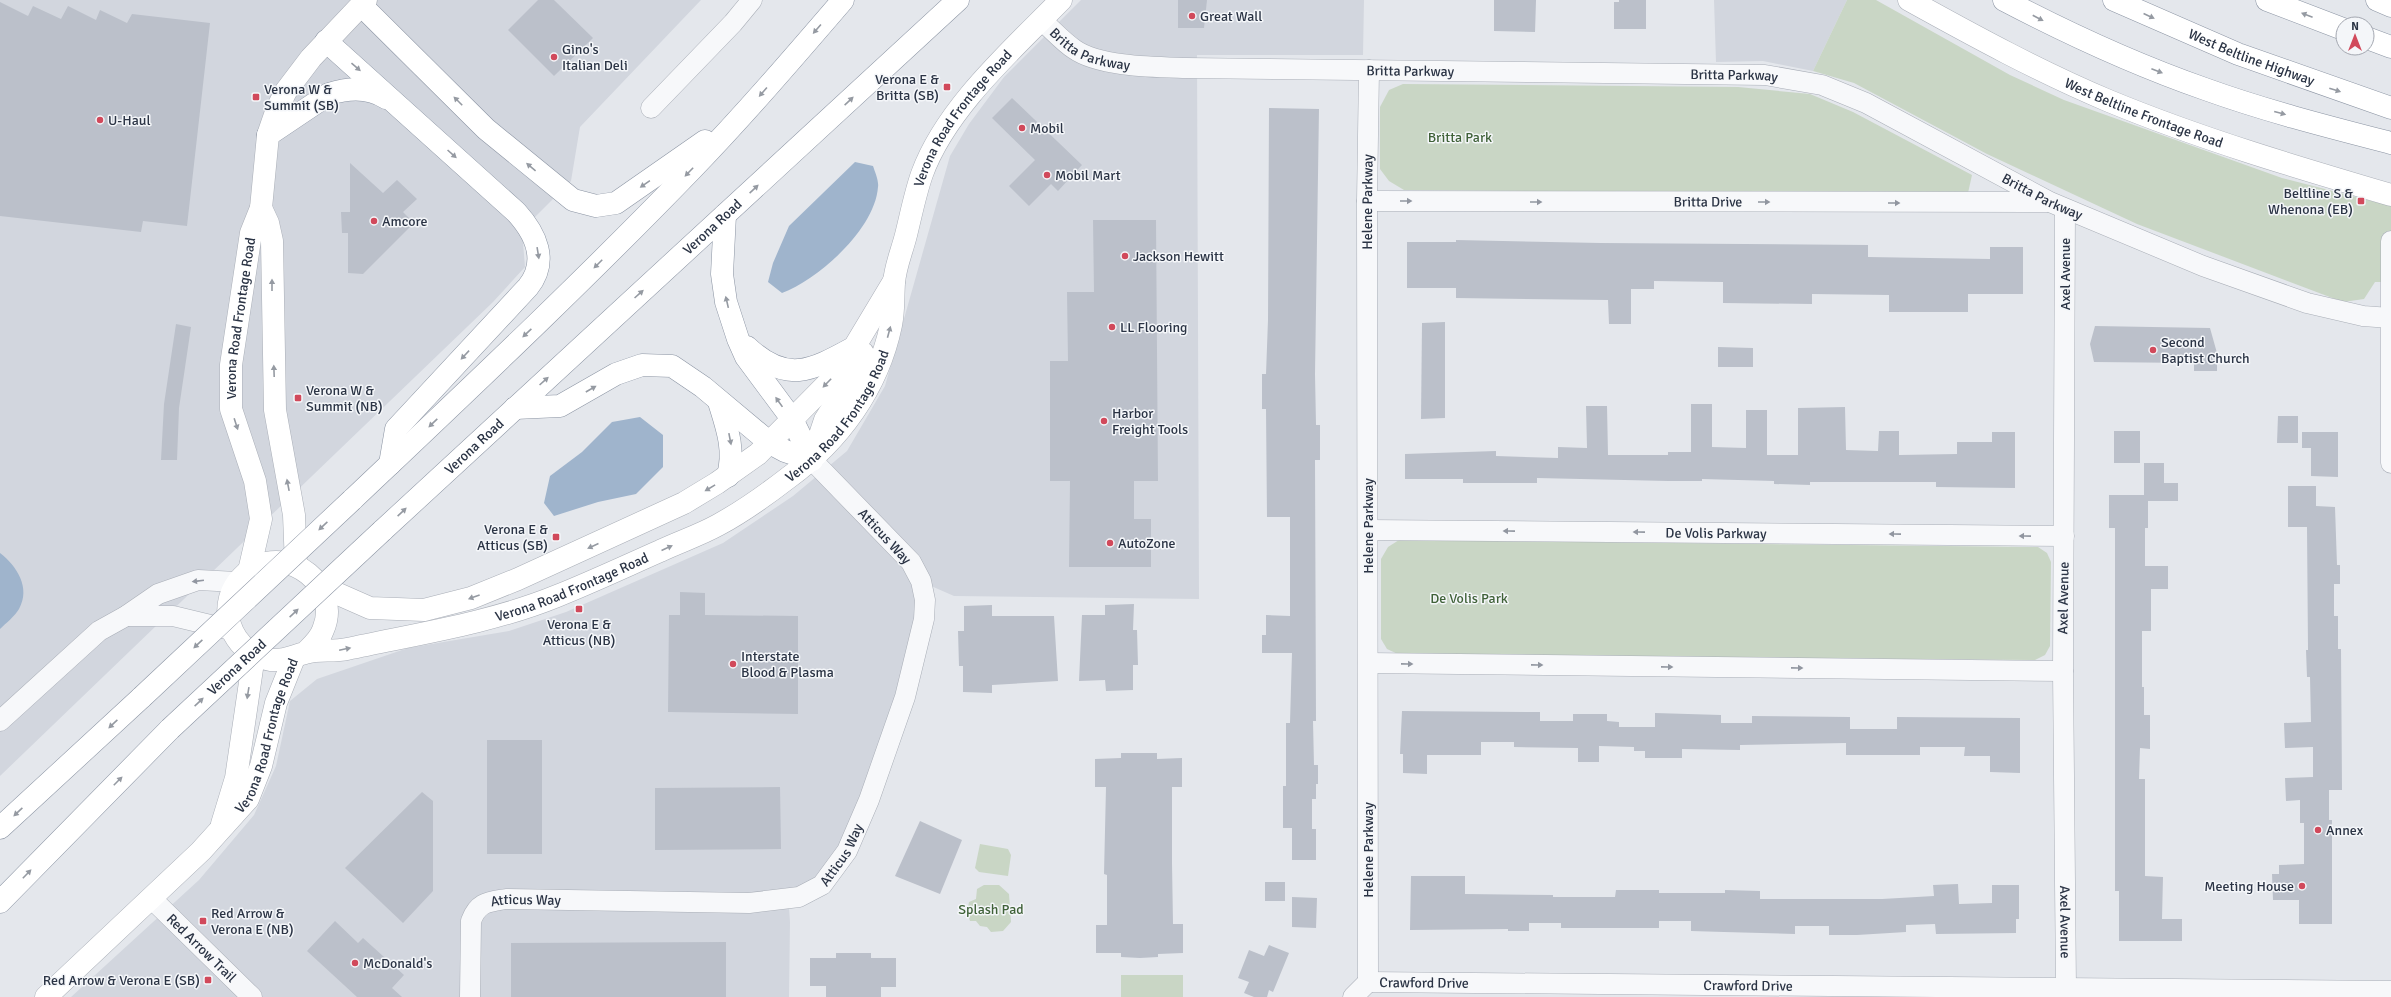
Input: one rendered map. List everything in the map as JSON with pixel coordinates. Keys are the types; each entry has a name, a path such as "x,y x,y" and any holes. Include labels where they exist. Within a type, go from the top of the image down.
{"main road":[{"path":"0,828 352,500 555,306 745,113 843,0"},
{"name":"Verona Road","path":"0,902 170,729 382,531 958,0"},
{"name":"Verona Road Frontage Road","path":"46,997 201,851 248,799 261,766 276,703 300,655 346,649 488,617 557,596 718,525 812,460 846,423 870,383 891,328 894,307 894,281 922,173 954,114 1061,0"},
{"name":"West Beltline Frontage Road","path":"1909,0 2003,53 2108,100 2243,151 2391,195"},
{"path":"2004,0 2066,32 2204,89 2259,107 2391,144"},
{"name":"West Beltline Highway","path":"2114,0 2238,54 2391,108"},
{"path":"2267,0 2335,26"},
{"path":"2377,0 2391,6"},
{"path":"364,3 486,129 573,200 596,206 616,203 745,113"},
{"name":"Verona Road Frontage Road","path":"243,576 261,519 255,481 231,409 231,365 251,233 261,208 268,135 277,109 286,91 326,41 364,3"},
{"path":"326,41 519,215 535,238 539,264 536,276 525,291 396,429 390,464"},
{"path":"2375,41 2391,47"},
{"path":"268,135 329,94 355,88 376,91 404,110"},
{"name":"Verona Road Frontage Road","path":"261,208 271,234 275,410 294,515 296,565"},
{"path":"725,215 722,274 726,302 738,339 746,357 792,419 812,460"},
{"name":"Verona Road Frontage Road","path":"320,586 370,608 424,610 471,598 635,527 684,503 728,476 770,443 838,371 854,348 894,281"},
{"path":"812,460 825,420 858,367 870,322"},
{"path":"738,339 754,353 779,369 800,371 820,366 854,348"},
{"path":"515,408 560,406 616,374 642,365 672,366 703,387 719,402 770,443 785,451 812,460"},
{"path":"719,402 731,439 732,461 728,476"},
{"path":"280,562 296,565 310,573 320,586 326,599 326,621 317,641 300,655 281,660 267,659 254,655 241,644 232,630 228,614 230,597 243,576 264,564 280,562"},
{"name":"Verona Road Frontage Road","path":"222,827 236,778 254,655"}],"street":[{"path":"651,108 733,23 752,0"},
{"name":"Britta Parkway","path":"1041,20 1075,50 1095,58 1127,65 1186,68 1765,75 1798,79 1822,85 1866,103 2057,205 2203,266 2307,302 2363,316 2390,318"},
{"name":"Helene Parkway","path":"1368,982 1367,201 1369,70"},
{"name":"Britta Drive","path":"1367,201 2057,205"},
{"name":"Axel Avenue","path":"2057,205 2064,536 2062,671 2066,987"},
{"path":"2391,241 2391,464"},
{"name":"Atticus Way","path":"470,997 471,921 475,909 488,902 506,899 749,903 799,897 822,885 847,851 870,800 904,697 921,636 925,600 922,581 910,562 812,460"},
{"name":"De Volis Parkway","path":"1368,530 2064,536"},
{"path":"0,721 99,631 126,616 158,594 198,580 243,576"},
{"path":"126,616 173,616 232,630"},
{"path":"1368,663 2062,671"},
{"name":"Red Arrow Trail","path":"151,898 252,997"},
{"path":"1353,997 1368,982"},
{"name":"Crawford Drive","path":"1368,982 2391,991"}],"shaded area":[{"path":"0,0 701,0 580,127 571,181 522,230 525,267 493,302 0,776"},
{"path":"1081,0 1364,0 1363,55 1197,55 1199,599 954,596 922,582 924,619 833,871 788,893 790,922 789,997 71,997 199,880 254,815 276,766 290,701 317,679 408,648 509,631 566,612 723,543 793,496 847,451 885,386 950,156 969,124 1004,77"},
{"path":"1714,0 1847,0 1813,71 1763,61 1716,62"}],"green space":[{"path":"1847,0 1876,0 2010,75 2064,100 2282,178 2391,206 2391,282 2375,282 2364,299 2343,302 2137,224 1987,154 1854,83 1813,71"},
{"name":"Britta Park","path":"1403,84 1738,87 1810,94 1853,112 1972,175 1968,193 1954,195 1404,190 1389,181 1380,169 1380,107 1389,90"},
{"name":"De Volis Park","path":"1399,540 2038,547 2047,553 2051,562 2050,646 2045,655 2035,660 1400,655 1387,649 1381,639 1381,559 1388,547"},
{"path":"980,844 1008,849 1011,855 1008,876 979,872 975,868"},
{"name":"Splash Pad","path":"984,885 999,885 1009,894 1011,922 1003,931 991,932 987,927 980,926 976,921 970,921 967,912 969,902 976,899 977,889"},
{"path":"1121,975 1183,975 1183,997 1121,997"}],"water":[{"path":"855,162 873,166 877,179 878,187 875,203 867,219 843,250 828,264 797,286 782,293 768,282 773,263 789,226"},
{"path":"640,417 663,435 663,467 636,494 598,502 554,516 544,503 550,476 582,452 612,422"},
{"path":"0,553 17,571 23,585 23,593 19,609 0,629"}],"building":[{"name":"Gino's Italian Deli","path":"538,0 554,0 593,38 554,76 508,30"},
{"name":"Great Wall","path":"1178,0 1207,0 1204,28 1178,28"},
{"path":"1494,0 1536,0 1535,32 1494,31"},
{"path":"1619,0 1646,0 1646,29 1614,29 1614,2 1619,2"},
{"name":"U-Haul","path":"0,2 28,16 33,6 61,19 68,6 96,20 100,10 127,23 132,14 210,23 187,226 143,221 141,232 0,216"},
{"path":"1012,98 1082,165 1058,191 1051,184 1029,206 1009,186 1035,160 992,118"},
{"path":"1269,108 1319,109 1315,374 1316,425 1320,425 1320,460 1315,460 1316,721 1313,721 1314,765 1318,765 1318,784 1316,784 1316,799 1312,799 1312,829 1316,829 1316,860 1292,860 1292,828 1283,828 1283,786 1286,786 1286,723 1290,723 1292,653 1262,653 1262,635 1266,635 1266,615 1290,616 1290,517 1267,517 1266,409 1262,409 1262,374 1266,374 1268,320"},
{"path":"350,163 383,193 397,180 417,199 403,212 414,223 363,274 348,273 348,233 342,233 341,212 350,212"},
{"path":"1093,220 1156,220 1158,481 1134,481 1134,519 1151,519 1151,567 1069,567 1070,481 1050,481 1050,361 1068,361 1067,292 1094,292"},
{"path":"1456,240 1601,243 1868,245 1868,257 1990,259 1990,247 2023,247 2023,294 1968,294 1968,312 1889,312 1889,295 1812,294 1812,304 1723,303 1723,282 1654,281 1654,289 1631,289 1631,324 1609,324 1608,300 1456,298 1456,288 1407,288 1407,242 1456,242"},
{"path":"1445,322 1445,418 1421,419 1422,323"},
{"path":"176,324 191,327 179,408 177,460 161,460 164,404"},
{"name":"Second Baptist Church","path":"2095,326 2210,328 2217,353 2217,371 2194,371 2194,363 2094,362 2090,344"},
{"path":"1718,347 1753,348 1753,367 1718,367"},
{"path":"1691,404 1712,404 1712,447 1746,448 1746,410 1767,410 1767,455 1798,455 1798,408 1845,407 1846,450 1878,451 1879,431 1899,431 1899,455 1957,454 1957,442 1992,442 1992,432 2015,432 2015,488 1936,487 1936,482 1810,482 1810,485 1774,484 1774,481 1702,479 1702,481 1668,481 1537,478 1537,483 1463,483 1463,479 1405,479 1405,454 1496,451 1496,456 1558,458 1558,447 1587,448 1586,406 1607,406 1608,455 1668,455 1668,452 1691,452"},
{"path":"2278,416 2298,416 2298,443 2277,443"},
{"path":"2114,431 2140,431 2140,463 2114,463"},
{"path":"2302,432 2338,432 2338,477 2311,476 2311,448 2302,448"},
{"path":"2144,463 2164,463 2164,483 2178,483 2178,501 2148,501 2148,528 2145,528 2145,566 2168,566 2168,589 2151,589 2151,631 2142,631 2142,687 2144,687 2144,715 2150,715 2150,749 2140,748 2139,779 2145,779 2145,876 2163,877 2162,919 2182,919 2182,941 2119,941 2119,891 2115,891 2115,528 2109,528 2109,495 2144,495"},
{"path":"2288,486 2316,486 2316,506 2335,507 2337,565 2340,565 2340,584 2334,584 2334,616 2338,616 2338,649 2341,649 2342,790 2329,790 2329,820 2332,820 2332,924 2299,924 2299,900 2273,900 2272,874 2279,874 2279,865 2304,864 2304,823 2300,823 2300,800 2286,801 2285,778 2313,777 2313,747 2285,748 2284,723 2311,722 2310,677 2307,677 2306,650 2308,650 2307,527 2288,527"},
{"name":"Interstate Blood & Plasma","path":"680,592 705,593 705,615 798,616 798,714 668,712 669,615 680,615"},
{"path":"1134,604 1133,630 1137,630 1138,665 1133,665 1133,690 1106,691 1105,680 1079,681 1082,615 1105,615 1105,605"},
{"path":"992,605 992,616 1054,616 1058,681 992,685 992,693 963,692 963,666 959,666 958,631 964,631 964,606"},
{"path":"1402,711 1540,712 1540,721 1573,721 1573,714 1607,714 1607,721 1619,722 1619,727 1655,727 1655,713 1721,715 1721,723 1752,723 1752,716 1850,717 1850,729 1897,729 1897,717 2020,718 2020,773 1990,772 1990,756 1964,756 1965,747 1920,747 1920,755 1846,755 1846,743 1740,745 1740,750 1682,749 1682,758 1645,758 1645,751 1634,751 1634,747 1599,746 1599,762 1578,762 1578,748 1514,747 1514,742 1481,742 1481,755 1427,755 1427,774 1403,773 1403,754 1400,754"},
{"path":"487,740 542,740 542,854 487,854"},
{"path":"1121,753 1157,753 1157,759 1182,758 1182,787 1172,787 1172,863 1173,924 1183,924 1183,953 1158,954 1158,957 1140,958 1121,957 1121,953 1096,953 1096,925 1107,925 1107,875 1104,874 1106,787 1095,787 1095,759 1121,758"},
{"path":"780,787 781,849 655,850 655,788"},
{"path":"422,792 433,801 433,891 403,923 345,868"},
{"path":"920,821 962,840 940,894 895,876"},
{"path":"1411,876 1465,876 1465,894 1553,895 1553,897 1615,897 1616,890 1659,890 1659,893 1725,893 1725,890 1760,891 1760,899 1882,899 1934,896 1933,885 1958,884 1959,904 1992,903 1992,885 2019,885 2019,919 2016,919 2016,933 1936,934 1935,924 1906,925 1906,932 1857,935 1829,935 1829,926 1795,926 1795,934 1691,931 1691,921 1659,921 1659,928 1561,928 1561,923 1529,923 1529,931 1508,931 1508,929 1410,930"},
{"path":"1265,882 1285,882 1285,901 1265,901"},
{"path":"1292,897 1317,898 1316,928 1292,927"},
{"name":"McDonald's","path":"335,921 358,943 363,938 404,975 392,988 402,997 357,997 307,951"},
{"path":"726,942 726,997 511,997 511,943"},
{"path":"1269,945 1289,953 1273,992 1269,990 1267,997 1254,997 1244,993 1249,982 1238,978 1249,950 1264,956"},
{"path":"836,953 871,953 871,958 896,958 896,987 881,987 881,997 826,997 826,986 810,986 810,958 836,958"}],"place":[{"name":"Great Wall","path":"1192,16"},
{"name":"Gino's Italian Deli","path":"554,57"},
{"name":"Verona E & Britta (SB)","path":"947,87"},
{"name":"Verona W & Summit (SB)","path":"256,97"},
{"name":"U-Haul","path":"100,120"},
{"name":"Mobil","path":"1022,128"},
{"name":"Mobil Mart","path":"1047,175"},
{"name":"Beltline S & Whenona (EB)","path":"2361,201"},
{"name":"Amcore","path":"374,221"},
{"name":"Jackson Hewitt","path":"1125,256"},
{"name":"LL Flooring","path":"1112,327"},
{"name":"Second Baptist Church","path":"2153,350"},
{"name":"Verona W & Summit (NB)","path":"298,398"},
{"name":"Harbor Freight Tools","path":"1104,421"},
{"name":"Verona E & Atticus (SB)","path":"556,537"},
{"name":"AutoZone","path":"1110,543"},
{"name":"Verona E & Atticus (NB)","path":"579,609"},
{"name":"Interstate Blood & Plasma","path":"733,664"},
{"name":"Annex","path":"2318,830"},
{"name":"Meeting House","path":"2302,886"},
{"name":"Red Arrow & Verona E (NB)","path":"203,921"},
{"name":"McDonald's","path":"355,963"},
{"name":"Red Arrow & Verona E (SB)","path":"208,980"}]}
